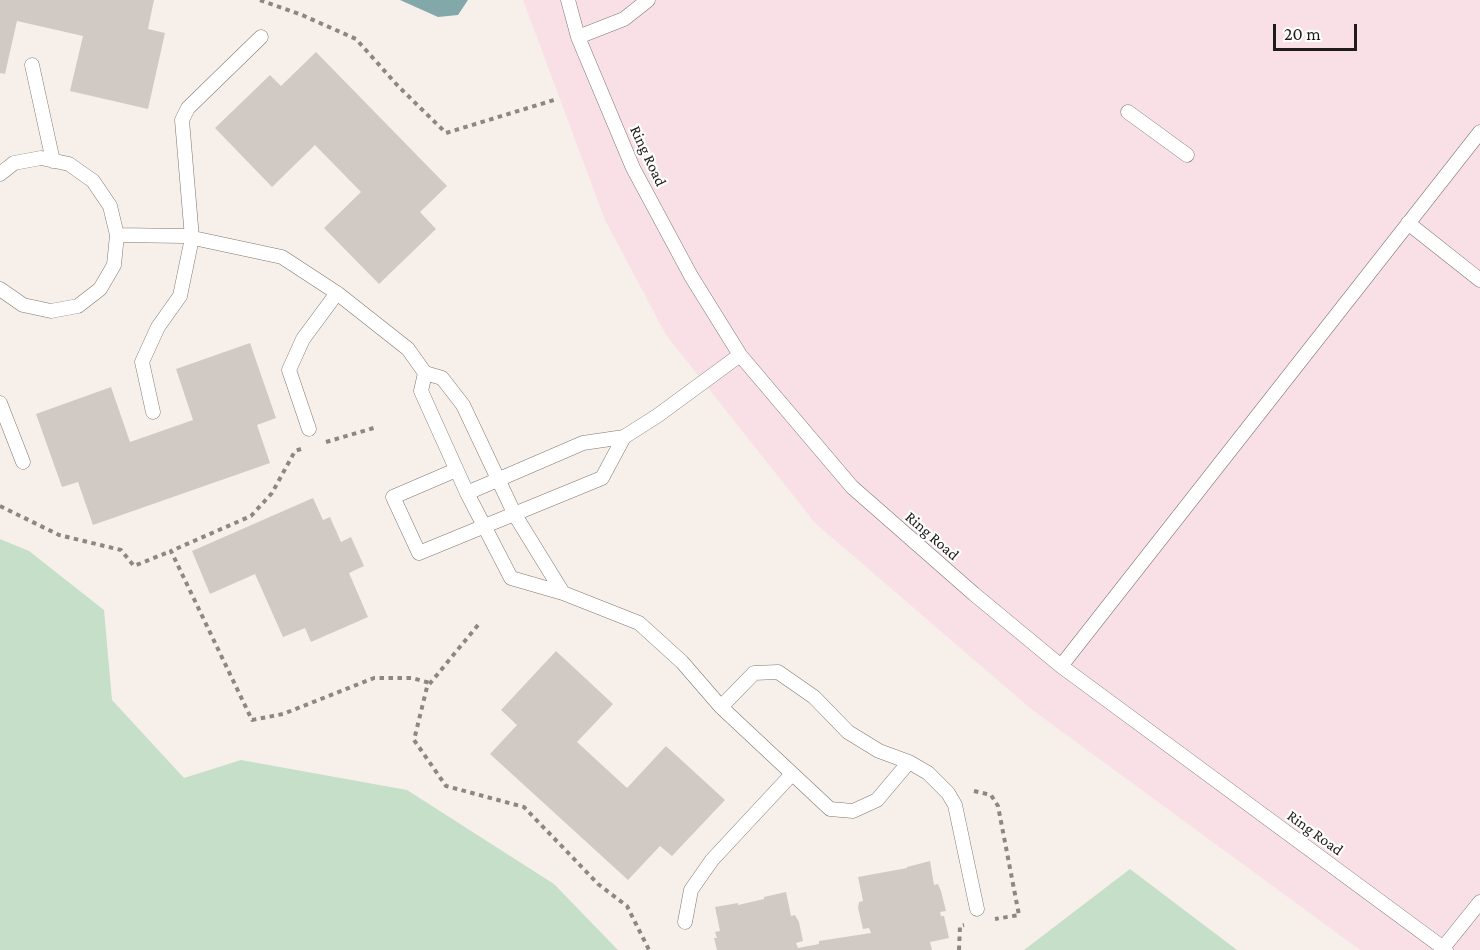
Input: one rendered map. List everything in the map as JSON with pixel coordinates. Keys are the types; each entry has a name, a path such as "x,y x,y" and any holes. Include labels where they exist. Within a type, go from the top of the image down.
{"lane":[{"name":"Ring Road","path":"568,0 578,37 633,168 691,276 740,355 852,487 974,594 1061,666 1445,949"},
{"path":"578,37 624,19 648,0"},
{"path":"153,412 142,362 158,327 180,296 192,238 182,120 188,108 261,37"},
{"path":"32,65 53,161"},
{"path":"1128,112 1186,155"},
{"path":"1061,666 1480,132"},
{"path":"0,174 14,163 40,158 69,164 93,181 110,206 117,235 114,265 100,289 78,306 51,311 23,305 0,289"},
{"path":"1408,223 1480,279"},
{"path":"117,235 184,236 282,257 337,293 408,349 425,373 442,378 463,405 515,515 563,593"},
{"path":"309,429 289,370 303,339 337,293"},
{"path":"467,493 584,443 624,438 740,355"},
{"path":"425,373 421,391 467,493 511,578 563,593 639,622 682,662 721,707 830,809 853,811 877,800 909,762"},
{"path":"0,403 24,462"},
{"path":"456,470 393,497 419,553 602,478 624,438"},
{"path":"721,707 754,673 778,672 814,697 848,732 879,751 928,772 948,793 955,805 980,915"},
{"path":"685,922 691,890 696,882 712,860 792,774"},
{"path":"1445,949 1480,902"}],"path":[{"path":"260,0 302,15 356,39 398,86 446,133 554,100"},
{"path":"316,445 377,427"},
{"path":"0,506 59,535 121,550 134,567 251,516 272,493 295,451 305,448"},
{"path":"171,551 252,720 284,714 374,678 412,678 430,683"},
{"path":"478,625 427,687 414,740 446,786 524,807 598,884 627,906 649,950"},
{"path":"975,791 991,795 998,806 1018,915 980,915"},
{"path":"959,950 960,926 972,924"}],"shaded area":[{"path":"523,0 1480,0 1480,950 1360,950 1031,709 815,523 666,335 605,220"}],"green space":[{"path":"0,539 29,551 104,610 112,700 184,778 241,760 407,790 554,884 618,950 0,950"},
{"path":"1130,869 1237,950 1024,950"}],"water":[{"path":"400,0 468,0 458,15 438,17"}],"building":[{"path":"0,0 154,0 148,29 165,33 148,109 70,91 83,36 17,21 5,74 0,73"},
{"path":"316,52 447,186 420,212 436,229 379,284 324,228 361,192 315,145 272,187 215,128 270,75 281,86"},
{"path":"250,343 276,418 257,425 270,463 93,525 78,482 62,487 36,414 111,387 130,442 193,420 176,369"},
{"path":"313,498 323,520 330,517 341,542 351,537 364,566 349,573 368,617 311,642 305,628 283,637 255,574 210,594 192,551"},
{"path":"556,651 613,704 577,742 627,788 666,746 725,800 672,856 660,846 628,880 490,754 517,725 501,710"},
{"path":"930,861 934,885 938,884 946,911 940,912 941,916 944,916 949,938 930,942 932,950 717,950 714,938 717,938 715,932 720,931 715,907 738,903 738,905 786,892 791,916 795,915 799,922 803,941 796,943 798,948 819,944 819,941 871,933 869,928 863,929 858,908 859,902 863,901 858,877 907,868"}]}
